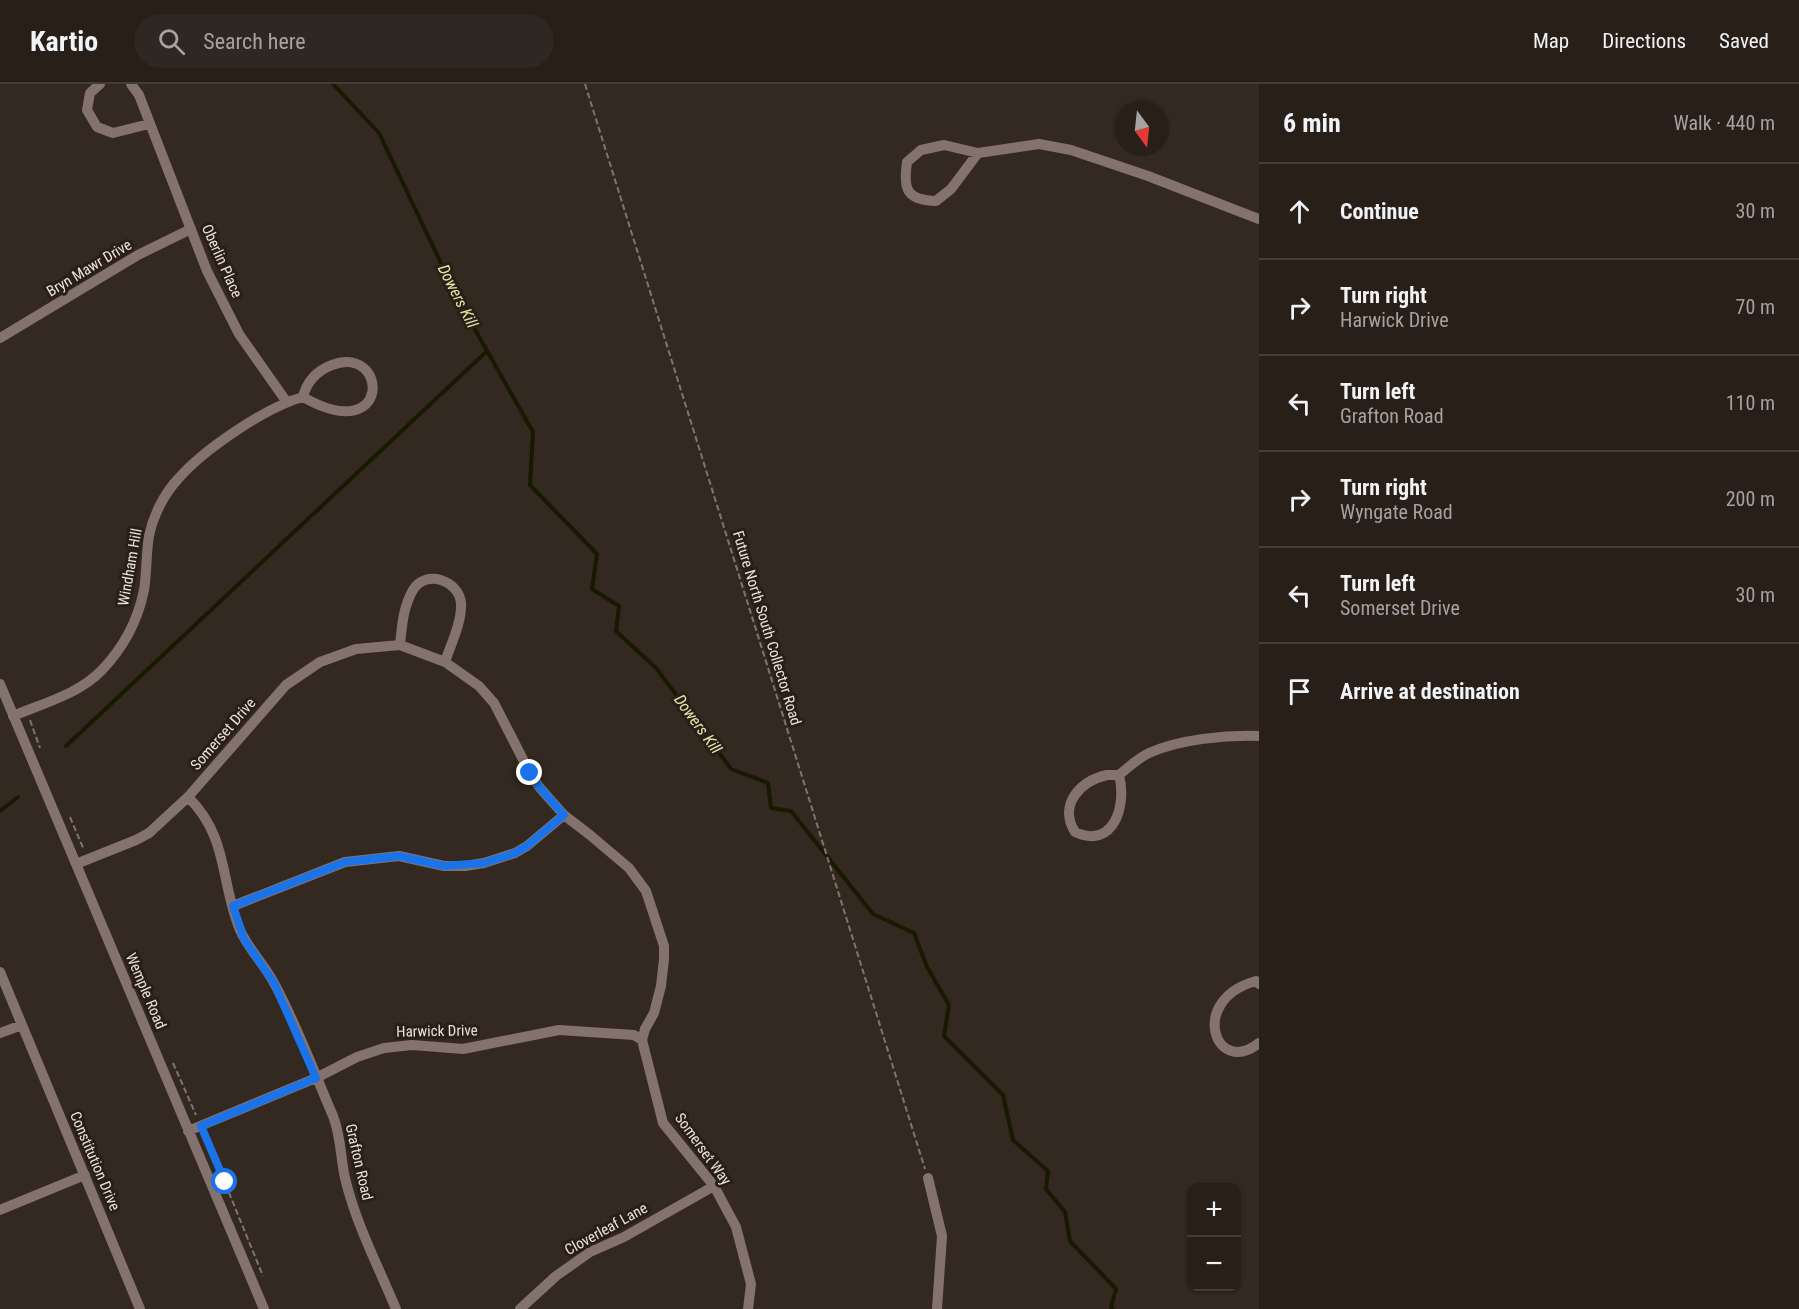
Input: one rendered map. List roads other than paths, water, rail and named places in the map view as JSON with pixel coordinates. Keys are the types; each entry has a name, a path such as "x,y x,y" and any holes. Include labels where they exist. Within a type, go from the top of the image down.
{"street":[{"path":"100,84 90,93 87,110 97,127 113,133 148,124"},
{"name":"Oberlin Place","path":"131,84 139,95 148,124 207,271 239,334 286,402"},
{"path":"978,153 951,189 936,201 920,201 907,190 905,177 907,162 921,150 944,144 978,153 1039,144 1071,150 1148,176 1259,219"},
{"name":"Bryn Mawr Drive","path":"1,338 138,255 191,229"},
{"path":"346,361 360,364 366,369 373,389 369,401 360,410 354,412 345,413 332,410 303,397 308,382 314,375 322,369 346,361"},
{"name":"Windham Hill","path":"13,716 89,682 113,657 129,635 144,590 149,534 165,496 177,480 217,445 260,415 286,402 303,397"},
{"path":"400,645 403,620 412,591 424,581 442,579 458,592 461,606 445,662"},
{"name":"Somerset Drive","path":"76,864 136,840 149,832 188,797 286,685 320,662 356,649 400,645 445,662 479,686 494,703 540,788 564,815 629,868 646,891 664,946 661,986 651,1020 642,1040"},
{"name":"Wemple Road","path":"0,684 264,1309"},
{"path":"1119,775 1123,788 1119,816 1112,827 1094,836 1084,837 1075,832 1068,818 1070,802 1085,784 1095,777 1119,775 1149,753 1170,746 1199,740 1259,736"},
{"name":"Grafton Road","path":"188,797 201,810 213,831 244,939 274,983 316,1078 340,1138 344,1176 354,1208 396,1309"},
{"path":"233,906 345,862 399,856 444,866 484,863 515,853 527,846 564,815"},
{"name":"Constitution Drive","path":"0,972 140,1309"},
{"path":"1258,981 1245,984 1229,994 1221,1005 1213,1026 1219,1043 1226,1048 1237,1051 1247,1050 1259,1043"},
{"path":"0,1033 22,1025"},
{"name":"Harwick Drive","path":"188,1131 316,1078 357,1057 398,1046 463,1049 559,1030 634,1035 642,1040"},
{"name":"Somerset Way","path":"642,1040 663,1123 714,1186 736,1227 751,1284 748,1309"},
{"path":"0,1210 85,1175"},
{"path":"928,1178 942,1236 937,1309"},
{"name":"Cloverleaf Lane","path":"520,1309 556,1276 590,1252 624,1237 714,1186"}],"waterway":[{"name":"Dowers Kill","path":"333,84 379,133 460,303 533,432 530,485 597,554 592,589 619,606 616,631 657,669 731,769 768,783 771,808 791,811 873,914 914,933 927,967 949,1005 944,1036 1003,1095 1013,1140 1048,1171 1046,1189 1065,1212 1070,1241 1116,1289 1111,1307 1113,1309"},
{"path":"66,746 487,351"},
{"path":"0,811 18,797"}]}
